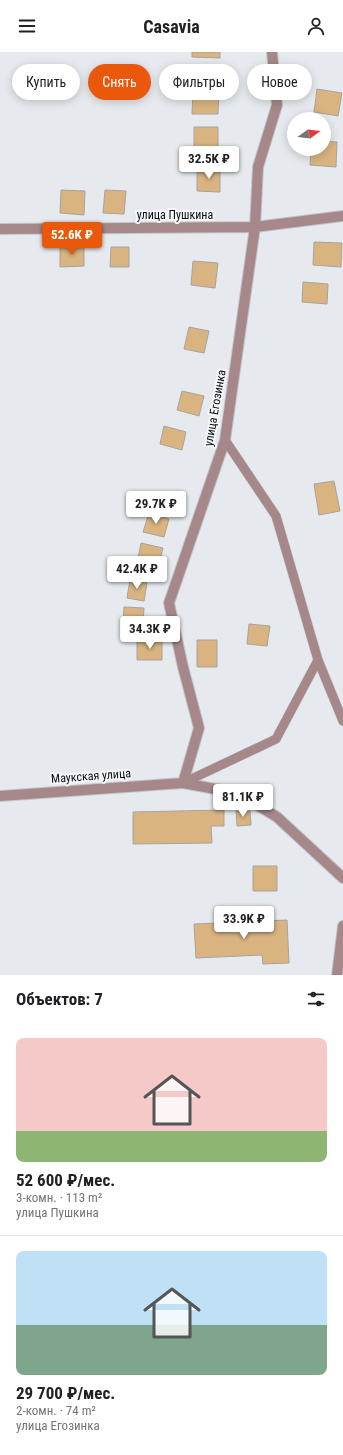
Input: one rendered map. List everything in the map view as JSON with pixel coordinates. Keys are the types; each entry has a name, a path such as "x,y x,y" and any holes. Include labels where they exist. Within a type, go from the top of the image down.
{"street":[{"name":"улица Егозинка","path":"184,782 199,728 183,667 169,603 225,440 255,227 258,167 277,105 272,52"},
{"name":"улица Пушкина","path":"0,229 255,227 343,216"},
{"name":"Маукская улица","path":"0,796 184,782 237,793 277,817 343,878"},
{"path":"337,975 343,926"}],"lane":[{"path":"225,440 276,516 318,660 343,720"},
{"path":"184,782 276,739 318,660"}],"building":[{"path":"192,52 220,52 220,58 192,57"},
{"path":"317,89 342,93 338,116 331,115 331,112 314,112"},
{"path":"193,100 219,100 218,114 192,114"},
{"path":"194,127 218,127 218,148 194,148"},
{"path":"331,142 337,142 336,167 310,165 311,156 331,156"},
{"path":"197,168 220,168 220,192 197,191"},
{"path":"61,190 85,191 84,215 60,213"},
{"path":"105,190 126,191 124,214 103,213"},
{"path":"314,242 342,243 341,267 313,265"},
{"path":"60,246 84,246 84,266 60,267"},
{"path":"111,247 129,247 129,267 110,267"},
{"path":"193,261 218,263 215,288 191,285"},
{"path":"303,282 328,284 327,304 302,302"},
{"path":"189,327 209,331 204,353 184,349"},
{"path":"182,391 204,396 199,416 177,410"},
{"path":"164,426 186,432 182,450 160,444"},
{"path":"334,481 340,511 319,515 314,484"},
{"path":"149,513 169,519 164,537 143,532"},
{"path":"141,543 163,548 158,568 137,563"},
{"path":"130,580 147,583 144,601 127,598"},
{"path":"124,607 144,608 143,624 123,622"},
{"path":"249,624 270,626 267,646 247,644"},
{"path":"137,639 162,639 162,660 137,660"},
{"path":"197,640 217,640 217,667 197,667"},
{"path":"224,810 224,826 211,826 212,843 133,844 133,812"},
{"path":"236,811 250,811 251,825 237,826"},
{"path":"253,866 277,866 277,891 253,891"},
{"path":"287,920 289,963 263,964 262,955 196,958 194,924"}]}
